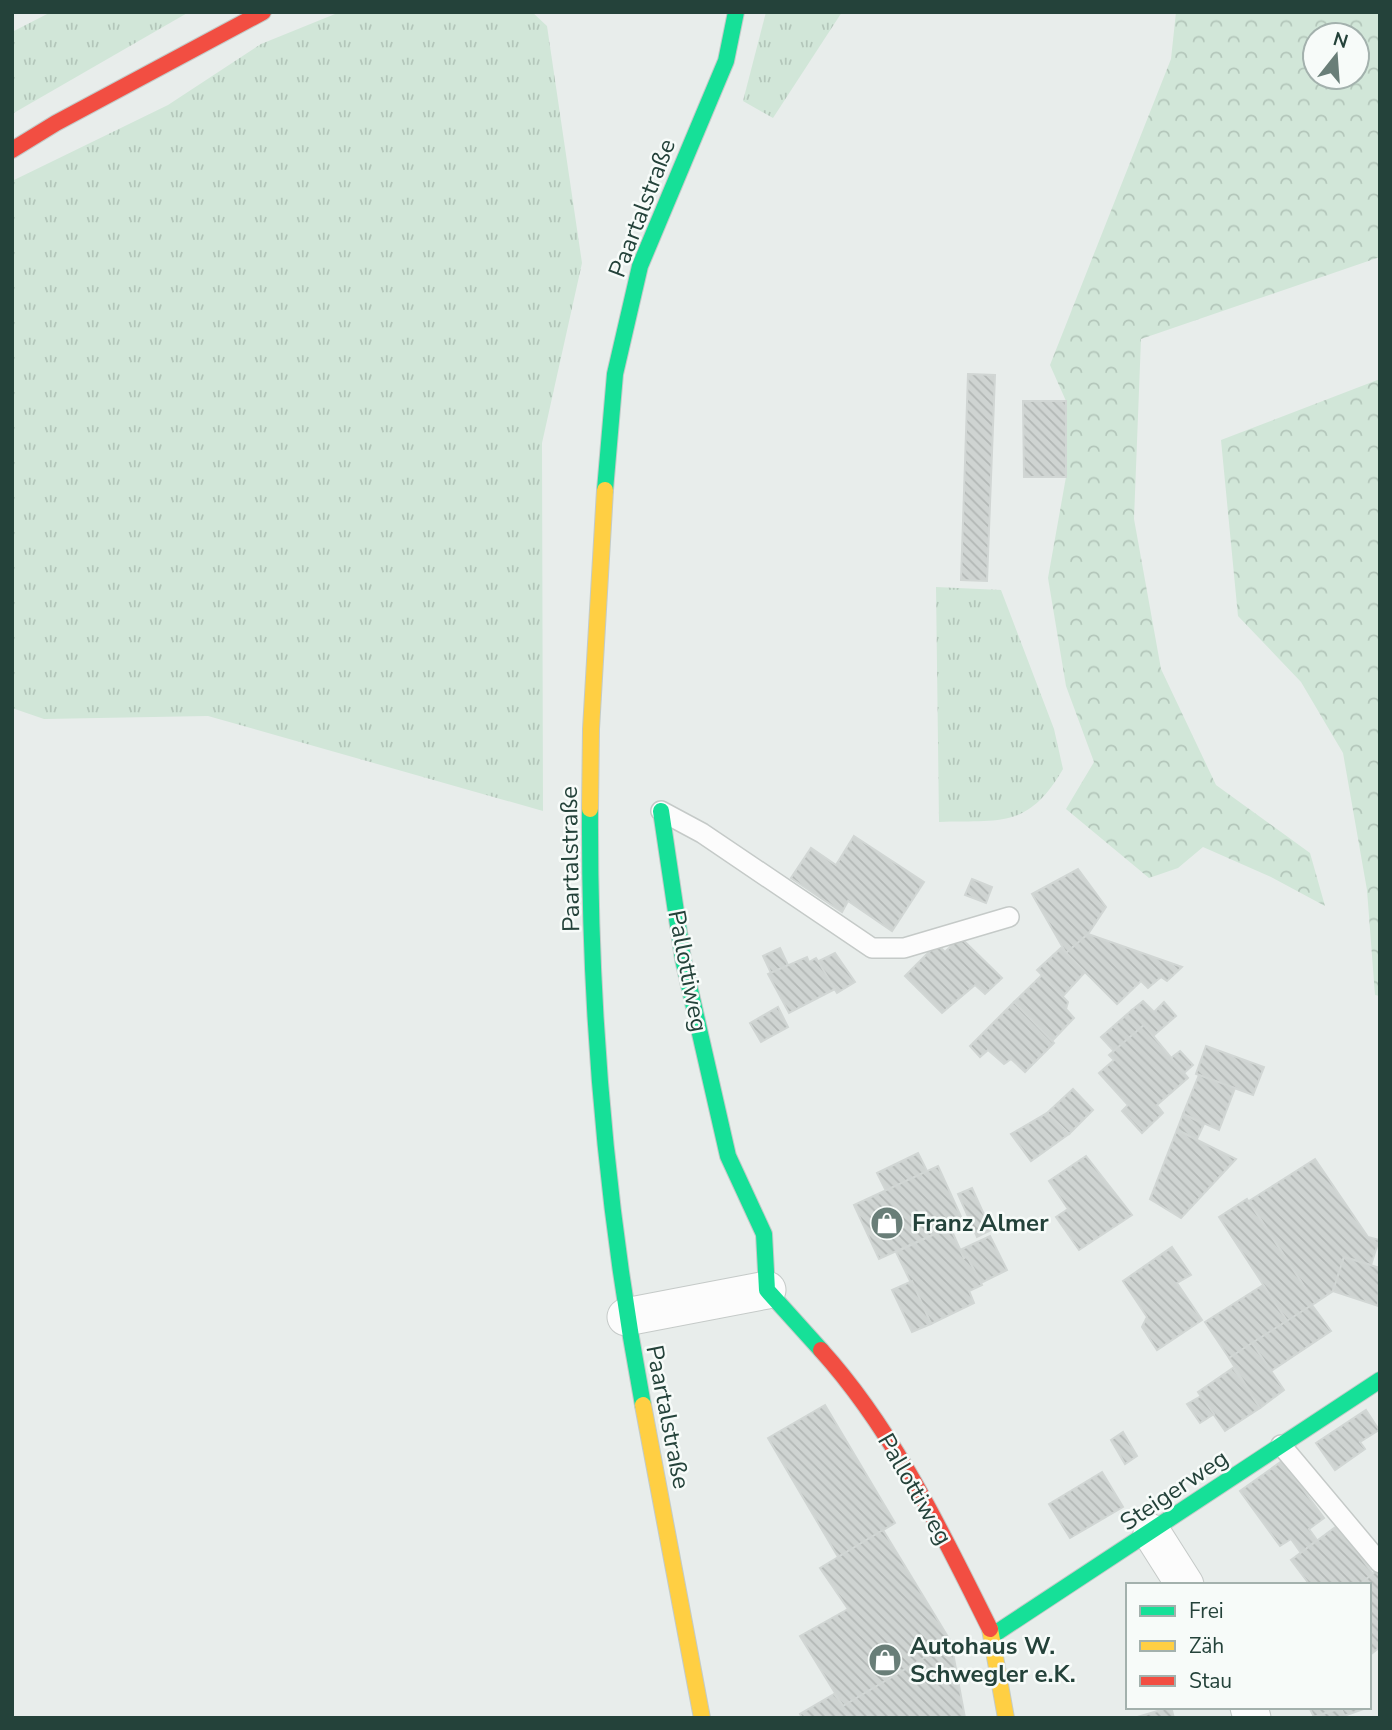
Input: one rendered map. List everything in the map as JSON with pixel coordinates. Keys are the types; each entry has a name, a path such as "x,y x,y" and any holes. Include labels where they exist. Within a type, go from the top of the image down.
{"main road":[{"path":"12,150 56,123 263,12"},
{"name":"Paartalstraße","path":"702,1718 626,1317 600,1092 590,863 591,729 606,464 615,374 640,266 726,61 736,12"},
{"name":"Pallottiweg","path":"661,811 683,960 728,1156 764,1234 767,1290 855,1388 928,1505 993,1635 1006,1718"},
{"name":"Steigerweg","path":"993,1635 1152,1533 1380,1380"}],"street":[{"path":"626,1317 767,1290"},
{"path":"1152,1533 1184,1583"}],"lane":[{"path":"661,811 702,833 872,948 904,948 1009,918"},
{"path":"1281,1445 1380,1563"}],"green space":[{"path":"51,12 189,12 12,114 12,32"},
{"path":"340,12 532,12 547,26 582,263 542,443 543,811 208,716 44,719 12,708 12,181 168,105 261,44"},
{"path":"766,12 842,12 773,118 743,101"},
{"path":"1176,12 1380,12 1380,257 1141,339 1134,519 1161,669 1216,785 1310,853 1325,906 1271,877 1203,847 1178,868 1149,878 1066,809 1094,762 1066,686 1048,578 1066,477 1066,401 1050,365 1171,59"},
{"path":"1380,379 1380,996 1375,995 1367,890 1343,753 1301,682 1238,616 1221,440"},
{"path":"936,587 1001,590 1054,729 1063,769 1038,802 1025,812 996,820 939,822"}],"building":[{"path":"968,374 995,375 987,581 961,580"},
{"path":"1023,401 1066,401 1066,477 1024,477"},
{"path":"854,836 924,882 892,931 848,901 842,912 791,878 811,848 836,865"},
{"path":"1078,869 1106,907 1088,934 1066,953 1032,894"},
{"path":"972,879 992,887 986,903 965,895"},
{"path":"1088,934 1182,967 1167,981 1161,977 1148,988 1141,981 1117,1004 1066,953"},
{"path":"960,937 1002,978 985,994 975,985 942,1013 905,976 937,944 945,952"},
{"path":"780,948 788,965 771,973 763,956"},
{"path":"1061,948 1085,972 1063,996 1037,970"},
{"path":"835,953 855,982 837,993 817,962"},
{"path":"807,957 809,962 816,958 835,989 789,1013 768,974"},
{"path":"1042,975 1068,1002 1066,1009 1074,1018 1052,1041 1014,1002"},
{"path":"1143,1001 1154,1012 1164,1002 1176,1016 1153,1036 1132,1010"},
{"path":"1014,1002 1054,1043 1025,1072 1011,1059 1004,1064 988,1050 980,1057 970,1046"},
{"path":"778,1007 788,1027 761,1042 750,1023"},
{"path":"1132,1010 1144,1025 1114,1051 1101,1037"},
{"path":"1144,1025 1188,1078 1157,1105 1163,1113 1142,1133 1122,1111 1128,1105 1099,1073 1114,1060 1109,1055"},
{"path":"1206,1046 1264,1067 1253,1095 1196,1074"},
{"path":"1180,1051 1193,1065 1184,1073 1171,1058"},
{"path":"1199,1075 1235,1088 1219,1130 1183,1114"},
{"path":"1073,1089 1093,1110 1069,1134 1047,1113"},
{"path":"1047,1113 1069,1134 1031,1161 1011,1134"},
{"path":"1183,1114 1204,1124 1197,1139 1177,1130"},
{"path":"1177,1130 1236,1159 1181,1218 1150,1199"},
{"path":"918,1153 927,1171 886,1191 877,1173"},
{"path":"1086,1156 1132,1215 1079,1250 1056,1217 1068,1209 1049,1181"},
{"path":"1315,1159 1368,1237 1379,1240 1371,1265 1344,1257 1333,1291 1315,1303 1249,1201"},
{"path":"938,1166 963,1221 879,1259 854,1205"},
{"path":"972,1188 991,1230 977,1237 958,1194"},
{"path":"1247,1199 1315,1303 1287,1321 1219,1217"},
{"path":"950,1227 964,1258 967,1256 982,1285 969,1291 974,1303 931,1324 896,1252"},
{"path":"990,1236 1007,1270 981,1283 967,1256 964,1258 960,1250"},
{"path":"1172,1247 1191,1275 1177,1283 1202,1320 1157,1350 1142,1327 1147,1317 1123,1281"},
{"path":"1344,1257 1380,1268 1378,1306 1333,1291"},
{"path":"912,1281 931,1324 912,1332 892,1290"},
{"path":"1263,1285 1287,1321 1229,1358 1205,1322"},
{"path":"1312,1305 1331,1331 1271,1371 1252,1343"},
{"path":"1252,1343 1284,1390 1260,1408 1229,1358"},
{"path":"1233,1368 1260,1408 1225,1431 1198,1392"},
{"path":"1201,1396 1214,1414 1200,1423 1187,1404"},
{"path":"825,1405 895,1523 838,1557 768,1438"},
{"path":"1366,1410 1379,1430 1360,1442 1365,1449 1335,1470 1316,1443"},
{"path":"1123,1432 1137,1456 1125,1464 1111,1440"},
{"path":"1282,1461 1324,1518 1309,1529 1317,1540 1301,1553 1291,1539 1280,1546 1240,1491"},
{"path":"1102,1472 1123,1507 1070,1538 1049,1504"},
{"path":"1337,1526 1373,1574 1362,1583 1308,1583 1291,1560"},
{"path":"883,1530 951,1642 843,1706 800,1636 848,1609 820,1568"},
{"path":"1376,1571 1380,1576 1380,1647 1371,1654 1371,1583 1361,1583"},
{"path":"951,1642 965,1718 802,1718 800,1714 834,1694 843,1706"},
{"path":"1172,1709 1174,1718 1134,1718"},
{"path":"1310,1709 1338,1709 1314,1717"},
{"path":"1341,1709 1363,1709 1344,1716"},
{"path":"1341,1709 1345,1718 1312,1718"}],"traffic: fast":[{"path":"605,490 615,374 640,266 726,61 736,12"},
{"path":"590,809 593,959 602,1108 619,1257 643,1405"},
{"path":"661,811 683,959 728,1156 764,1234 767,1290 821,1350"},
{"path":"993,1635 1380,1380"}],"traffic: slow":[{"path":"590,809 591,729 605,490"},
{"path":"643,1405 702,1718"},
{"path":"990,1629 1006,1718"}],"traffic: jam":[{"path":"12,150 56,123 263,12"},
{"path":"821,1350 847,1381 894,1448 990,1629"}],"place":[{"name":"Franz Almer","path":"887,1223"},
{"name":"Autohaus W. Schwegler e.K.","path":"885,1660"}]}
